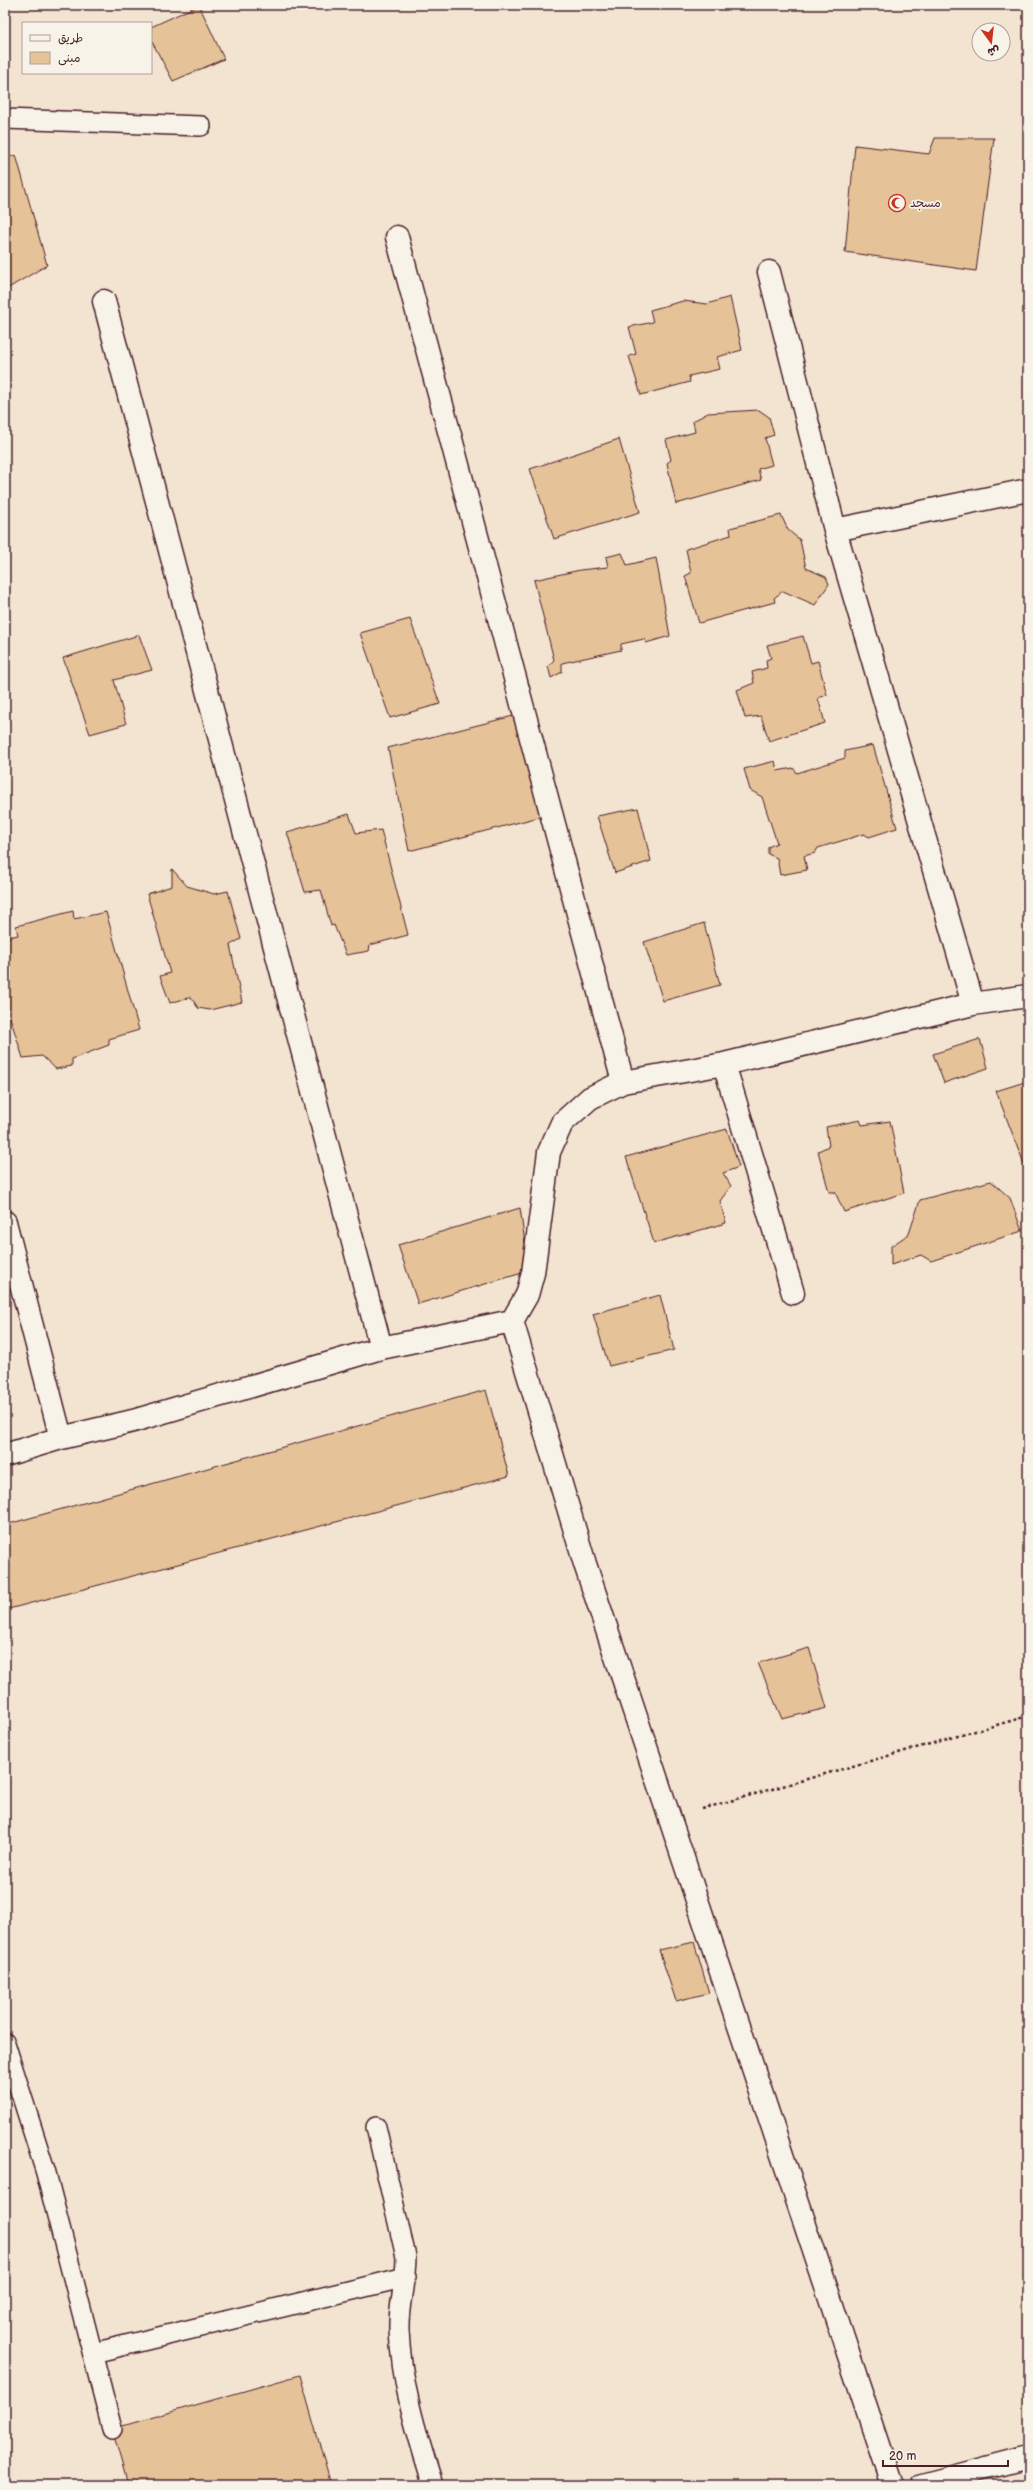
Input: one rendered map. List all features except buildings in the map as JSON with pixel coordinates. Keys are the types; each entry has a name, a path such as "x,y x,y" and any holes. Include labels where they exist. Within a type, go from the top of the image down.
{"street":[{"path":"397,237 623,1082"},
{"path":"769,272 835,530 973,1004"},
{"path":"104,301 381,1348"},
{"path":"835,530 1028,490"},
{"path":"5,1454 61,1438 133,1421 381,1348 512,1320 527,1295 534,1273 549,1152 562,1123 590,1098 623,1082 724,1064 973,1004 1028,996"},
{"path":"724,1064 793,1293"},
{"path":"5,1222 61,1438"},
{"path":"512,1320 567,1506 892,2485"},
{"path":"922,2485 1028,2457"}],"lane":[{"path":"5,119 201,126"},
{"path":"5,2043 46,2173 112,2429"},
{"path":"376,2127 406,2257 406,2278 400,2298 402,2368 423,2452 433,2485"},
{"path":"93,2353 406,2278"}],"path":[{"path":"670,1818 1028,1716"}],"place":[{"name":"مسجد","path":"897,203"}]}
